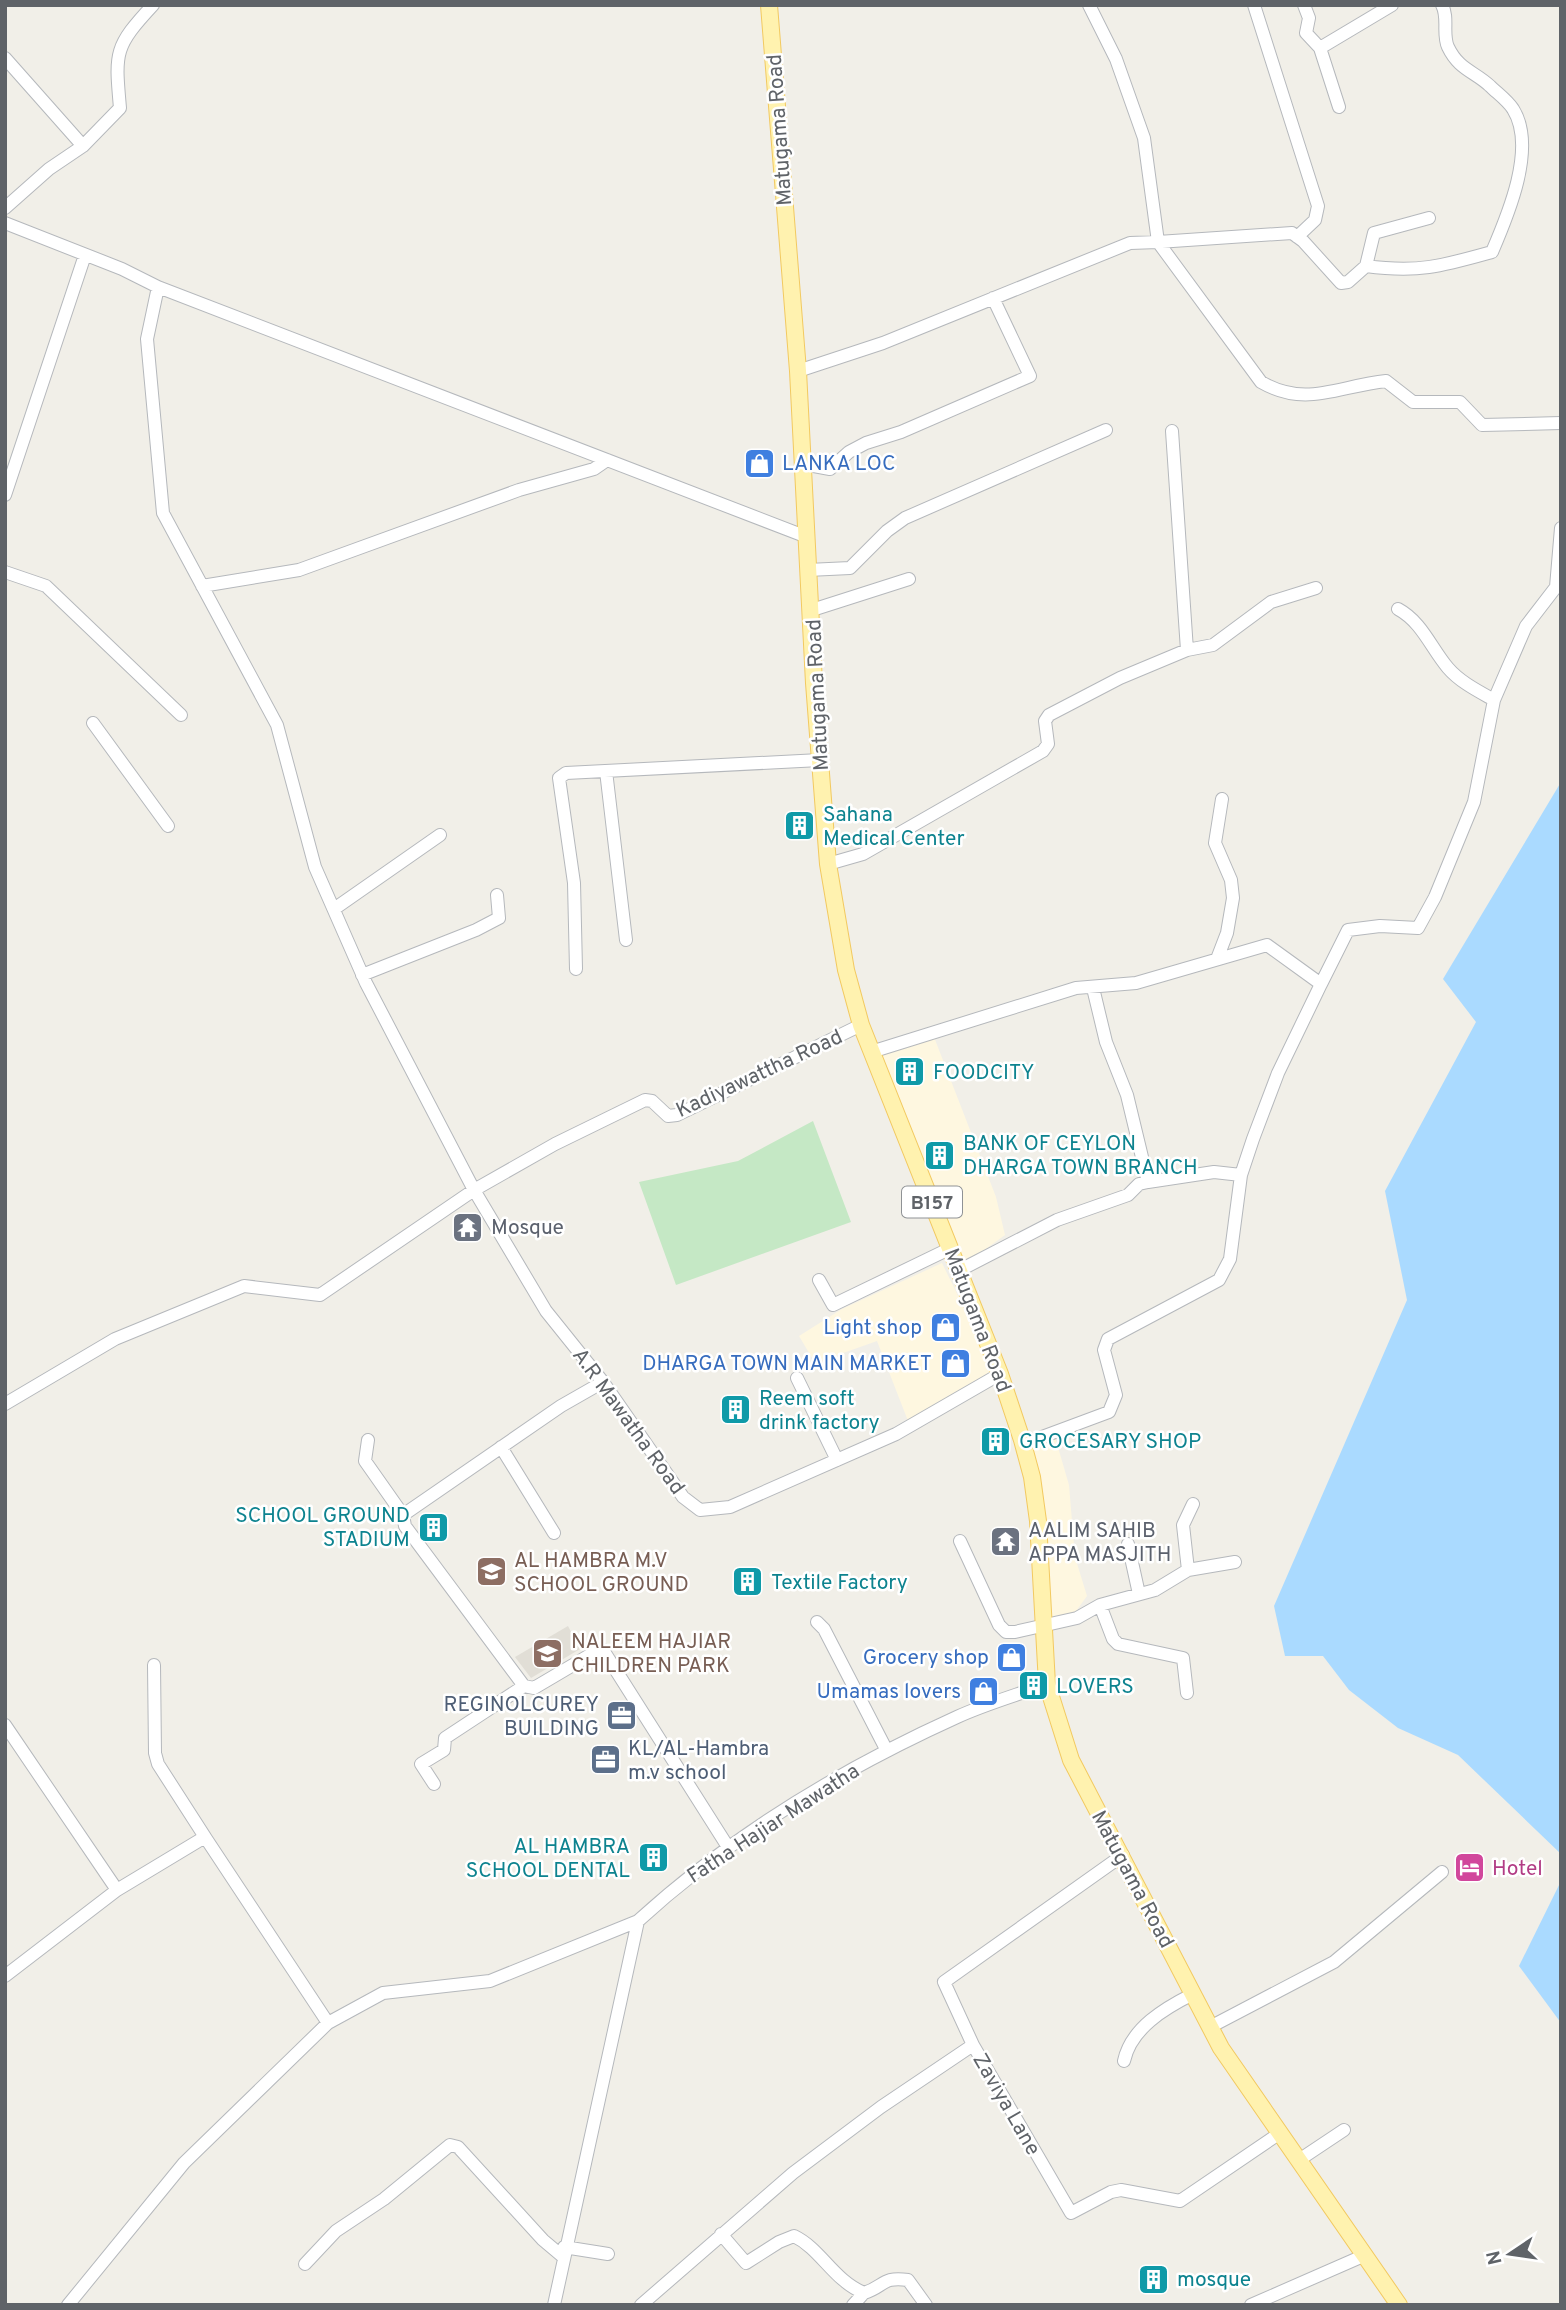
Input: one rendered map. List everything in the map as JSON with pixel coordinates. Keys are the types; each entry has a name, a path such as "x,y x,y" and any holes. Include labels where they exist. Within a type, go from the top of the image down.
{"main road":[{"name":"Matugama Road","path":"769,5 797,371 828,864 846,970 861,1025 960,1270 1000,1374 1023,1444 1032,1477 1038,1521 1047,1684 1071,1760 1123,1855 1221,2048 1397,2304"}],"street":[{"path":"5,208 40,176 83,146 120,108 116,67 119,45 153,5"},
{"path":"1089,5 1116,59 1144,138 1158,242 1261,382 1281,393 1303,396 1386,381 1413,402 1460,402 1482,425 1561,424"},
{"path":"1254,5 1318,206 1315,220 1297,237"},
{"path":"1304,5 1309,18 1306,33 1320,48 1339,107"},
{"path":"1320,48 1392,5"},
{"path":"1366,267 1404,271 1437,267 1492,252 1515,196 1522,135 1513,109 1487,83 1463,69 1447,45 1446,12 1442,5"},
{"path":"5,58 83,146"},
{"path":"797,371 883,343 1130,243 1292,233 1340,283 1353,281 1366,267 1374,233 1429,218"},
{"path":"5,223 158,287 807,537"},
{"path":"5,495 85,255"},
{"name":"A.R Mawatha Road","path":"158,287 147,339 163,513 239,649 277,725 315,867 362,975 474,1190 546,1311 603,1382 683,1497 700,1510 730,1507 895,1434 1000,1374"},
{"path":"803,464 830,469 849,452 866,443 901,432 1030,376 993,298"},
{"path":"808,570 850,568 887,531 905,518 1105,430"},
{"path":"1172,431 1188,650"},
{"path":"202,586 299,570 519,490 594,469 607,460"},
{"path":"1023,1444 1109,1412 1116,1395 1104,1350 1108,1339 1219,1280 1230,1259 1241,1175 1278,1073 1348,930 1380,926 1418,928 1434,897 1474,802 1494,700 1526,626 1556,587 1561,528"},
{"path":"5,572 46,586 181,715"},
{"path":"811,610 909,579"},
{"path":"828,864 863,854 1043,751 1048,744 1045,721 1048,715 1120,678 1188,650 1213,645 1271,602 1316,588"},
{"path":"1398,609 1413,617 1449,669 1494,700"},
{"path":"93,723 168,826"},
{"path":"576,969 574,883 559,778 566,773 820,760"},
{"path":"606,771 626,940"},
{"path":"1217,959 1227,933 1233,898 1231,880 1215,843 1222,799"},
{"path":"334,909 440,835"},
{"path":"362,975 476,930 499,918 497,895"},
{"path":"871,1052 1076,988 1136,983 1266,945 1321,984"},
{"path":"1093,988 1106,1042 1127,1095 1148,1182"},
{"name":"Kadiyawattha Road","path":"474,1190 555,1144 645,1100 653,1101 668,1116 677,1115 861,1025"},
{"path":"960,1270 1056,1220 1128,1195 1139,1184 1214,1172 1241,1175"},
{"path":"5,1404 115,1339 244,1286 320,1296 474,1190"},
{"path":"820,1280 833,1305 951,1248"},
{"path":"797,1378 837,1460"},
{"path":"403,1515 501,1447 603,1382"},
{"path":"368,1440 365,1461 403,1515 405,1526 524,1686 534,1688 595,1652 603,1650 728,1847"},
{"path":"501,1447 554,1532"},
{"path":"1188,1570 1183,1525 1194,1504"},
{"path":"960,1541 999,1625 1006,1632 1044,1627 1077,1618 1100,1605 1155,1590 1188,1570 1235,1562"},
{"path":"1128,1544 1139,1594"},
{"path":"1100,1605 1113,1639 1118,1644 1184,1658 1187,1693"},
{"path":"817,1622 824,1629 887,1751"},
{"path":"154,1665 155,1753 158,1764 328,2023"},
{"name":"Fatha Hajiar Mawatha","path":"68,2305 184,2163 328,2023 383,1993 491,1982 638,1921 679,1884 728,1847 887,1751 959,1716 1047,1684"},
{"path":"434,1784 421,1764 444,1750 445,1738 524,1686"},
{"path":"5,1725 117,1891"},
{"path":"5,1976 117,1891 205,1837"},
{"path":"973,2045 944,1982 1123,1855"},
{"path":"1210,2027 1334,1962 1442,1872"},
{"path":"554,2305 563,2252 638,1921"},
{"path":"1124,2061 1126,2052 1153,2017 1193,1994"},
{"name":"Zaviya Lane","path":"641,2305 793,2172 881,2107 973,2045 1071,2213 1111,2192 1121,2190 1180,2201 1280,2133"},
{"path":"1299,2160 1344,2130"},
{"path":"305,2264 336,2231 384,2199 433,2157 454,2145 563,2252 608,2254"},
{"path":"721,2234 746,2263 779,2242 794,2236 807,2243 814,2254 850,2288 864,2293"},
{"path":"1251,2305 1363,2256"},
{"path":"853,2305 879,2283 895,2278 908,2280 926,2305"}],"shaded area":[{"path":"934,1037 996,1197 1005,1235 965,1264 877,1056"},
{"path":"942,1263 996,1373 908,1421 877,1341 815,1363 799,1336 842,1309"},
{"path":"1055,1437 1069,1485 1075,1557 1087,1596 1071,1618 1047,1623 1026,1447"},
{"name":"NALEEM HAJIAR CHILDREN PARK","path":"568,1626 580,1649 531,1678 515,1657"}],"green space":[{"path":"813,1121 851,1222 676,1285 639,1182 738,1161"}],"water":[{"path":"1561,782 1561,1854 1458,1755 1398,1728 1349,1690 1323,1656 1285,1656 1274,1606 1407,1300 1385,1191 1476,1022 1443,979"},
{"path":"1561,1881 1561,2023 1519,1966"}],"place":[{"name":"LANKA LOC","path":"759,463"},
{"name":"Sahana Medical Center","path":"800,826"},
{"name":"FOODCITY","path":"910,1072"},
{"name":"BANK OF CEYLON DHARGA TOWN BRANCH","path":"940,1155"},
{"name":"Mosque","path":"468,1227"},
{"name":"Light shop","path":"945,1327"},
{"name":"DHARGA TOWN MAIN MARKET","path":"955,1363"},
{"name":"Reem soft drink factory","path":"736,1410"},
{"name":"GROCESARY SHOP","path":"996,1441"},
{"name":"SCHOOL GROUND STADIUM","path":"433,1527"},
{"name":"AALIM SAHIB APPA MASJITH","path":"1005,1542"},
{"name":"AL HAMBRA M.V SCHOOL GROUND","path":"491,1572"},
{"name":"Textile Factory","path":"748,1582"},
{"name":"NALEEM HAJIAR CHILDREN PARK","path":"548,1653"},
{"name":"Grocery shop","path":"1012,1657"},
{"name":"LOVERS","path":"1033,1686"},
{"name":"Umamas lovers","path":"984,1691"},
{"name":"REGINOLCUREY BUILDING","path":"622,1716"},
{"name":"KL/AL-Hambra m.v school","path":"605,1760"},
{"name":"AL HAMBRA SCHOOL DENTAL","path":"653,1858"},
{"name":"Hotel","path":"1469,1868"},
{"name":"mosque","path":"1154,2279"}]}
